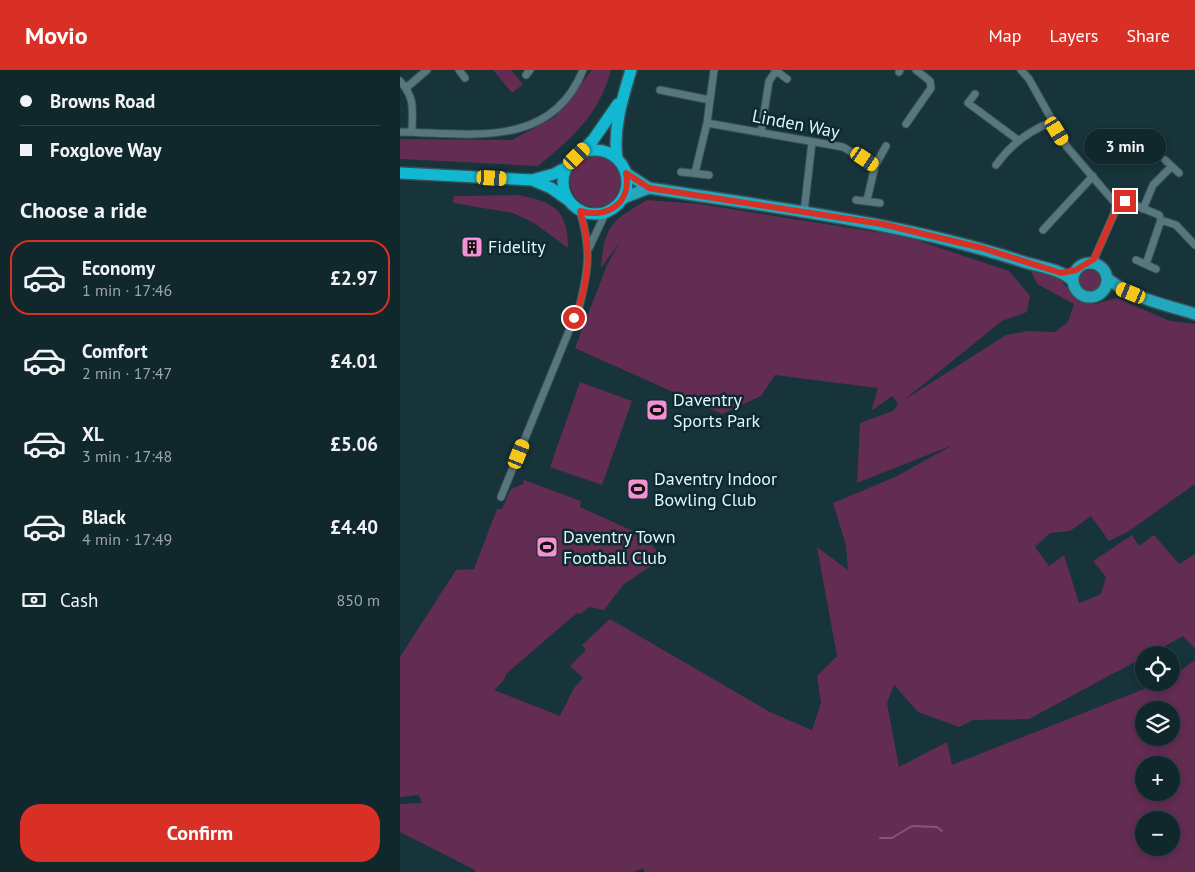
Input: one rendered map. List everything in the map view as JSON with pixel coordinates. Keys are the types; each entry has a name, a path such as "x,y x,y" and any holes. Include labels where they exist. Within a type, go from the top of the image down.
{"highway":[{"path":"617,159 615,132 631,70"},
{"path":"400,173 532,180 554,174 567,166 593,140 622,99"},
{"path":"532,180 551,188 570,201 580,211 591,214 606,212 618,205 623,198 627,185 626,173 617,159 596,150 577,156"},
{"path":"567,166 563,183 570,201"}],"main road":[{"path":"626,173 649,188 882,224 982,248 1074,276"},
{"path":"623,198 649,188"},
{"path":"1094,260 1105,271 1106,285 1098,296 1087,297 1077,292 1074,276 1094,260"},
{"path":"1106,285 1195,314"}],"street":[{"path":"406,88 427,70"},
{"path":"459,70 465,78"},
{"path":"400,132 500,133 532,125 552,114 561,104 583,70"},
{"path":"695,173 707,123 714,70"},
{"path":"761,133 768,81 776,70 787,79"},
{"path":"906,124 931,88 930,81 916,70"},
{"path":"1021,70 1029,79 1067,147 1116,204"},
{"path":"400,81 413,100 412,132"},
{"path":"660,90 710,100"},
{"path":"975,94 968,103 1018,140"},
{"path":"996,165 1018,140 1032,130 1052,122"},
{"name":"Linden Way","path":"707,123 843,147 875,166"},
{"path":"804,212 812,142"},
{"path":"867,200 875,166 886,146"},
{"path":"1165,160 1179,174"},
{"path":"1144,209 1153,185 1171,167"},
{"path":"681,172 709,175"},
{"path":"1049,228 1093,176"},
{"path":"856,200 880,203"},
{"path":"1116,204 1125,201 1159,215 1161,220 1146,264"},
{"path":"1094,260 1114,214 1116,204"},
{"path":"501,497 580,304 587,277 589,248 580,211"},
{"path":"589,248 606,212"},
{"path":"1161,220 1176,225 1195,245"},
{"path":"1136,260 1156,269"}],"shaded area":[{"path":"493,70 511,70 523,84 512,93"},
{"path":"592,70 611,70 606,86 592,113 562,146 538,166 400,159 400,139 512,140 555,117"},
{"path":"591,155 601,155 610,159 618,167 622,181 618,195 610,203 601,207 591,207 582,203 574,195 570,186 570,176 574,167 582,159"},
{"path":"518,195 541,201 556,210 565,224 568,248 534,223 513,213 453,203 454,196"},
{"path":"647,200 699,204 907,237 1009,271 1030,296 1027,312 1002,321 904,400 1006,335 1028,331 1055,332 1068,322 1074,304 1037,284 1030,269 1057,276 1076,298 1095,304 1117,298 1170,321 1195,324 1195,484 1129,531 1109,541 1091,516 1070,531 1050,533 1035,547 1049,566 1064,555 1079,603 1101,594 1106,577 1093,561 1132,535 1139,546 1154,535 1179,564 1195,554 1195,649 1183,636 1165,646 1135,646 1135,662 1029,719 973,720 959,727 918,712 894,685 887,703 899,767 947,742 952,765 1139,691 1180,691 1180,671 1195,660 1195,872 645,872 643,868 634,872 475,872 475,870 400,832 400,804 422,803 419,795 400,797 400,657 456,570 474,569 497,509 502,509 511,489 523,484 524,480 581,501 580,507 644,536 663,558 624,584 604,610 589,607 580,614 577,613 506,674 504,680 494,690 560,716 574,688 583,678 570,666 586,650 582,645 610,619 770,712 812,730 821,703 817,676 837,656 817,547 848,570 846,545 833,503 895,477 953,445 857,483 860,423 893,411 898,404 892,396 871,411 878,388 775,375 761,396 722,414 575,348 607,265 620,242 601,268 602,254 608,233 625,213"},
{"path":"1086,270 1094,270 1101,277 1101,285 1094,292 1086,292 1079,285 1079,277"},
{"path":"580,382 632,401 602,485 550,467"}],"waterway":[{"path":"880,838 892,838 912,826 937,827 942,831"}],"place":[{"name":"Fidelity","path":"472,247"},
{"name":"Daventry Sports Park","path":"657,410"},
{"name":"Daventry Indoor Bowling Club","path":"638,489"},
{"name":"Daventry Town Football Club","path":"547,547"}],"route":[{"path":"574,318 587,277 589,248 580,211 602,214 612,210 626,193 626,173 649,188 882,224 982,248 1061,273 1076,270 1081,265 1089,263 1094,259 1114,214 1116,204 1125,201"}]}
